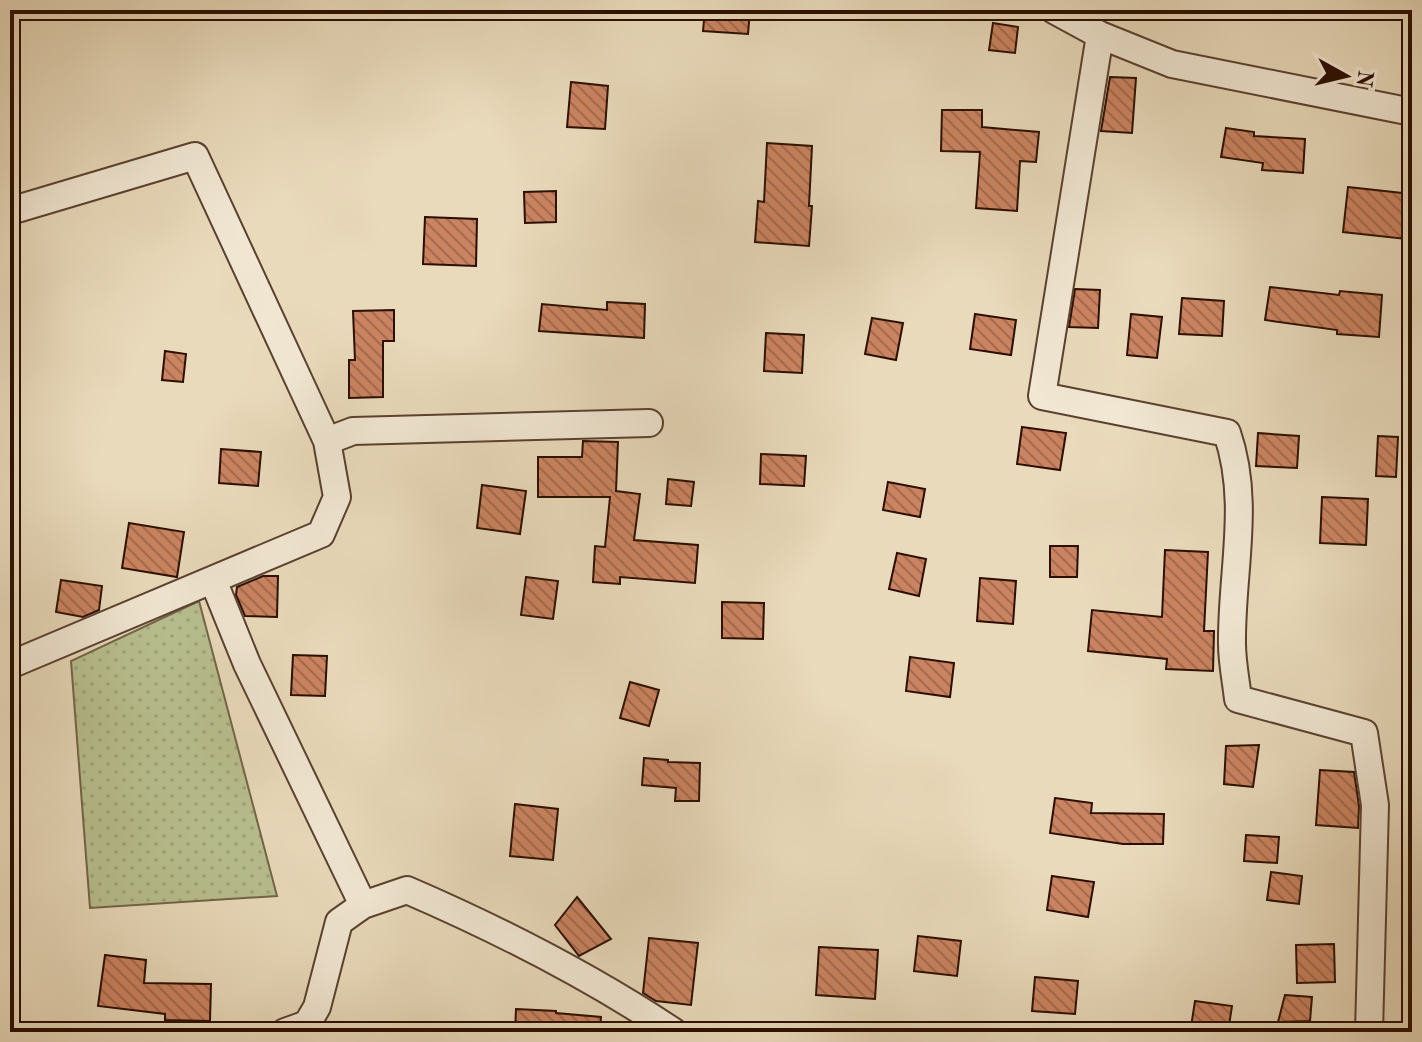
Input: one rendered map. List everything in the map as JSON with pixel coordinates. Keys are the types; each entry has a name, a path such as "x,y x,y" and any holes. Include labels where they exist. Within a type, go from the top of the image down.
{"street":[{"path":"1054,10 1100,35 1172,64 1412,112"},
{"path":"1100,35 1042,396 1227,433 1236,457 1239,526 1232,644 1238,699 1364,733 1375,805 1369,1032"},
{"path":"10,211 195,156 327,441 337,497 321,534 10,665"},
{"path":"327,441 353,431 649,423"},
{"path":"213,580 247,664 363,905"},
{"path":"285,1032 307,1024 317,1007 339,922 363,905 407,890 492,927 598,982 674,1032"}],"green space":[{"path":"199,601 277,896 90,908 71,661"}],"building":[{"path":"705,10 750,10 748,34 703,31"},
{"path":"993,23 1018,27 1015,53 989,50"},
{"path":"1110,77 1136,78 1132,133 1101,131"},
{"path":"571,82 608,86 605,129 567,127"},
{"path":"942,110 982,110 982,127 1039,132 1036,162 1020,161 1017,211 976,208 980,152 941,151"},
{"path":"1226,128 1254,132 1254,136 1305,139 1303,173 1262,170 1263,163 1221,157"},
{"path":"767,143 812,146 809,246 755,242 758,201 764,202"},
{"path":"1348,187 1411,194 1406,239 1343,232"},
{"path":"556,191 556,222 525,223 524,192"},
{"path":"425,217 477,219 476,266 423,264"},
{"path":"1270,287 1339,295 1340,291 1382,295 1379,337 1337,334 1337,330 1265,320"},
{"path":"1075,289 1100,290 1098,328 1069,327"},
{"path":"1182,298 1224,301 1222,336 1179,334"},
{"path":"607,302 645,304 644,338 539,331 542,304 607,310"},
{"path":"394,310 394,341 383,341 383,397 349,398 349,360 355,360 353,311"},
{"path":"975,314 1016,320 1011,355 970,349"},
{"path":"1131,314 1162,317 1157,358 1127,355"},
{"path":"872,318 903,323 896,360 865,354"},
{"path":"766,333 804,335 802,373 764,371"},
{"path":"165,351 186,354 183,382 162,380"},
{"path":"1022,427 1066,433 1060,470 1017,464"},
{"path":"1258,433 1299,436 1297,468 1256,466"},
{"path":"1378,436 1398,437 1396,477 1376,476"},
{"path":"583,441 618,442 616,491 640,494 634,540 698,545 695,583 620,577 620,584 593,582 595,546 605,547 610,497 538,497 538,457 582,457"},
{"path":"221,449 261,452 258,486 219,483"},
{"path":"761,454 806,456 804,486 760,484"},
{"path":"668,479 694,482 691,506 666,504"},
{"path":"888,482 925,489 920,517 883,510"},
{"path":"482,485 526,491 520,534 477,528"},
{"path":"1322,497 1368,499 1366,545 1320,543"},
{"path":"129,523 184,532 177,577 122,568"},
{"path":"1050,546 1078,546 1077,577 1050,577"},
{"path":"1165,550 1208,552 1204,631 1214,631 1213,671 1166,669 1167,659 1088,651 1092,610 1162,617"},
{"path":"897,553 926,559 919,596 889,589"},
{"path":"263,576 278,576 277,617 245,616 236,595 237,587"},
{"path":"526,577 558,581 553,619 521,615"},
{"path":"980,578 1016,581 1013,624 977,621"},
{"path":"61,580 102,586 99,610 83,617 56,612"},
{"path":"722,602 764,603 763,639 722,638"},
{"path":"293,655 327,656 325,696 291,695"},
{"path":"910,657 954,663 950,697 906,691"},
{"path":"630,682 659,690 649,726 620,718"},
{"path":"1259,745 1253,787 1224,784 1226,746"},
{"path":"644,758 700,763 699,801 675,801 676,788 642,785"},
{"path":"1320,770 1354,772 1359,806 1358,828 1316,825"},
{"path":"1055,798 1092,803 1091,813 1164,814 1163,844 1123,844 1050,833"},
{"path":"515,804 558,809 553,860 510,856"},
{"path":"1246,835 1279,837 1277,863 1244,861"},
{"path":"1271,872 1302,876 1299,904 1267,900"},
{"path":"1052,876 1094,882 1088,917 1047,910"},
{"path":"577,897 611,939 579,956 555,925"},
{"path":"918,936 961,941 957,976 914,971"},
{"path":"649,938 698,943 691,1005 656,1001 643,993"},
{"path":"1334,944 1335,982 1297,983 1296,945"},
{"path":"819,947 878,950 875,999 816,995"},
{"path":"105,955 146,960 144,983 211,984 210,1021 165,1020 165,1014 98,1006"},
{"path":"1035,977 1078,981 1075,1014 1032,1011"},
{"path":"1285,995 1312,997 1310,1021 1278,1022"},
{"path":"1195,1001 1232,1006 1228,1032 1191,1027"},
{"path":"516,1009 601,1017 600,1032 515,1032"}]}
